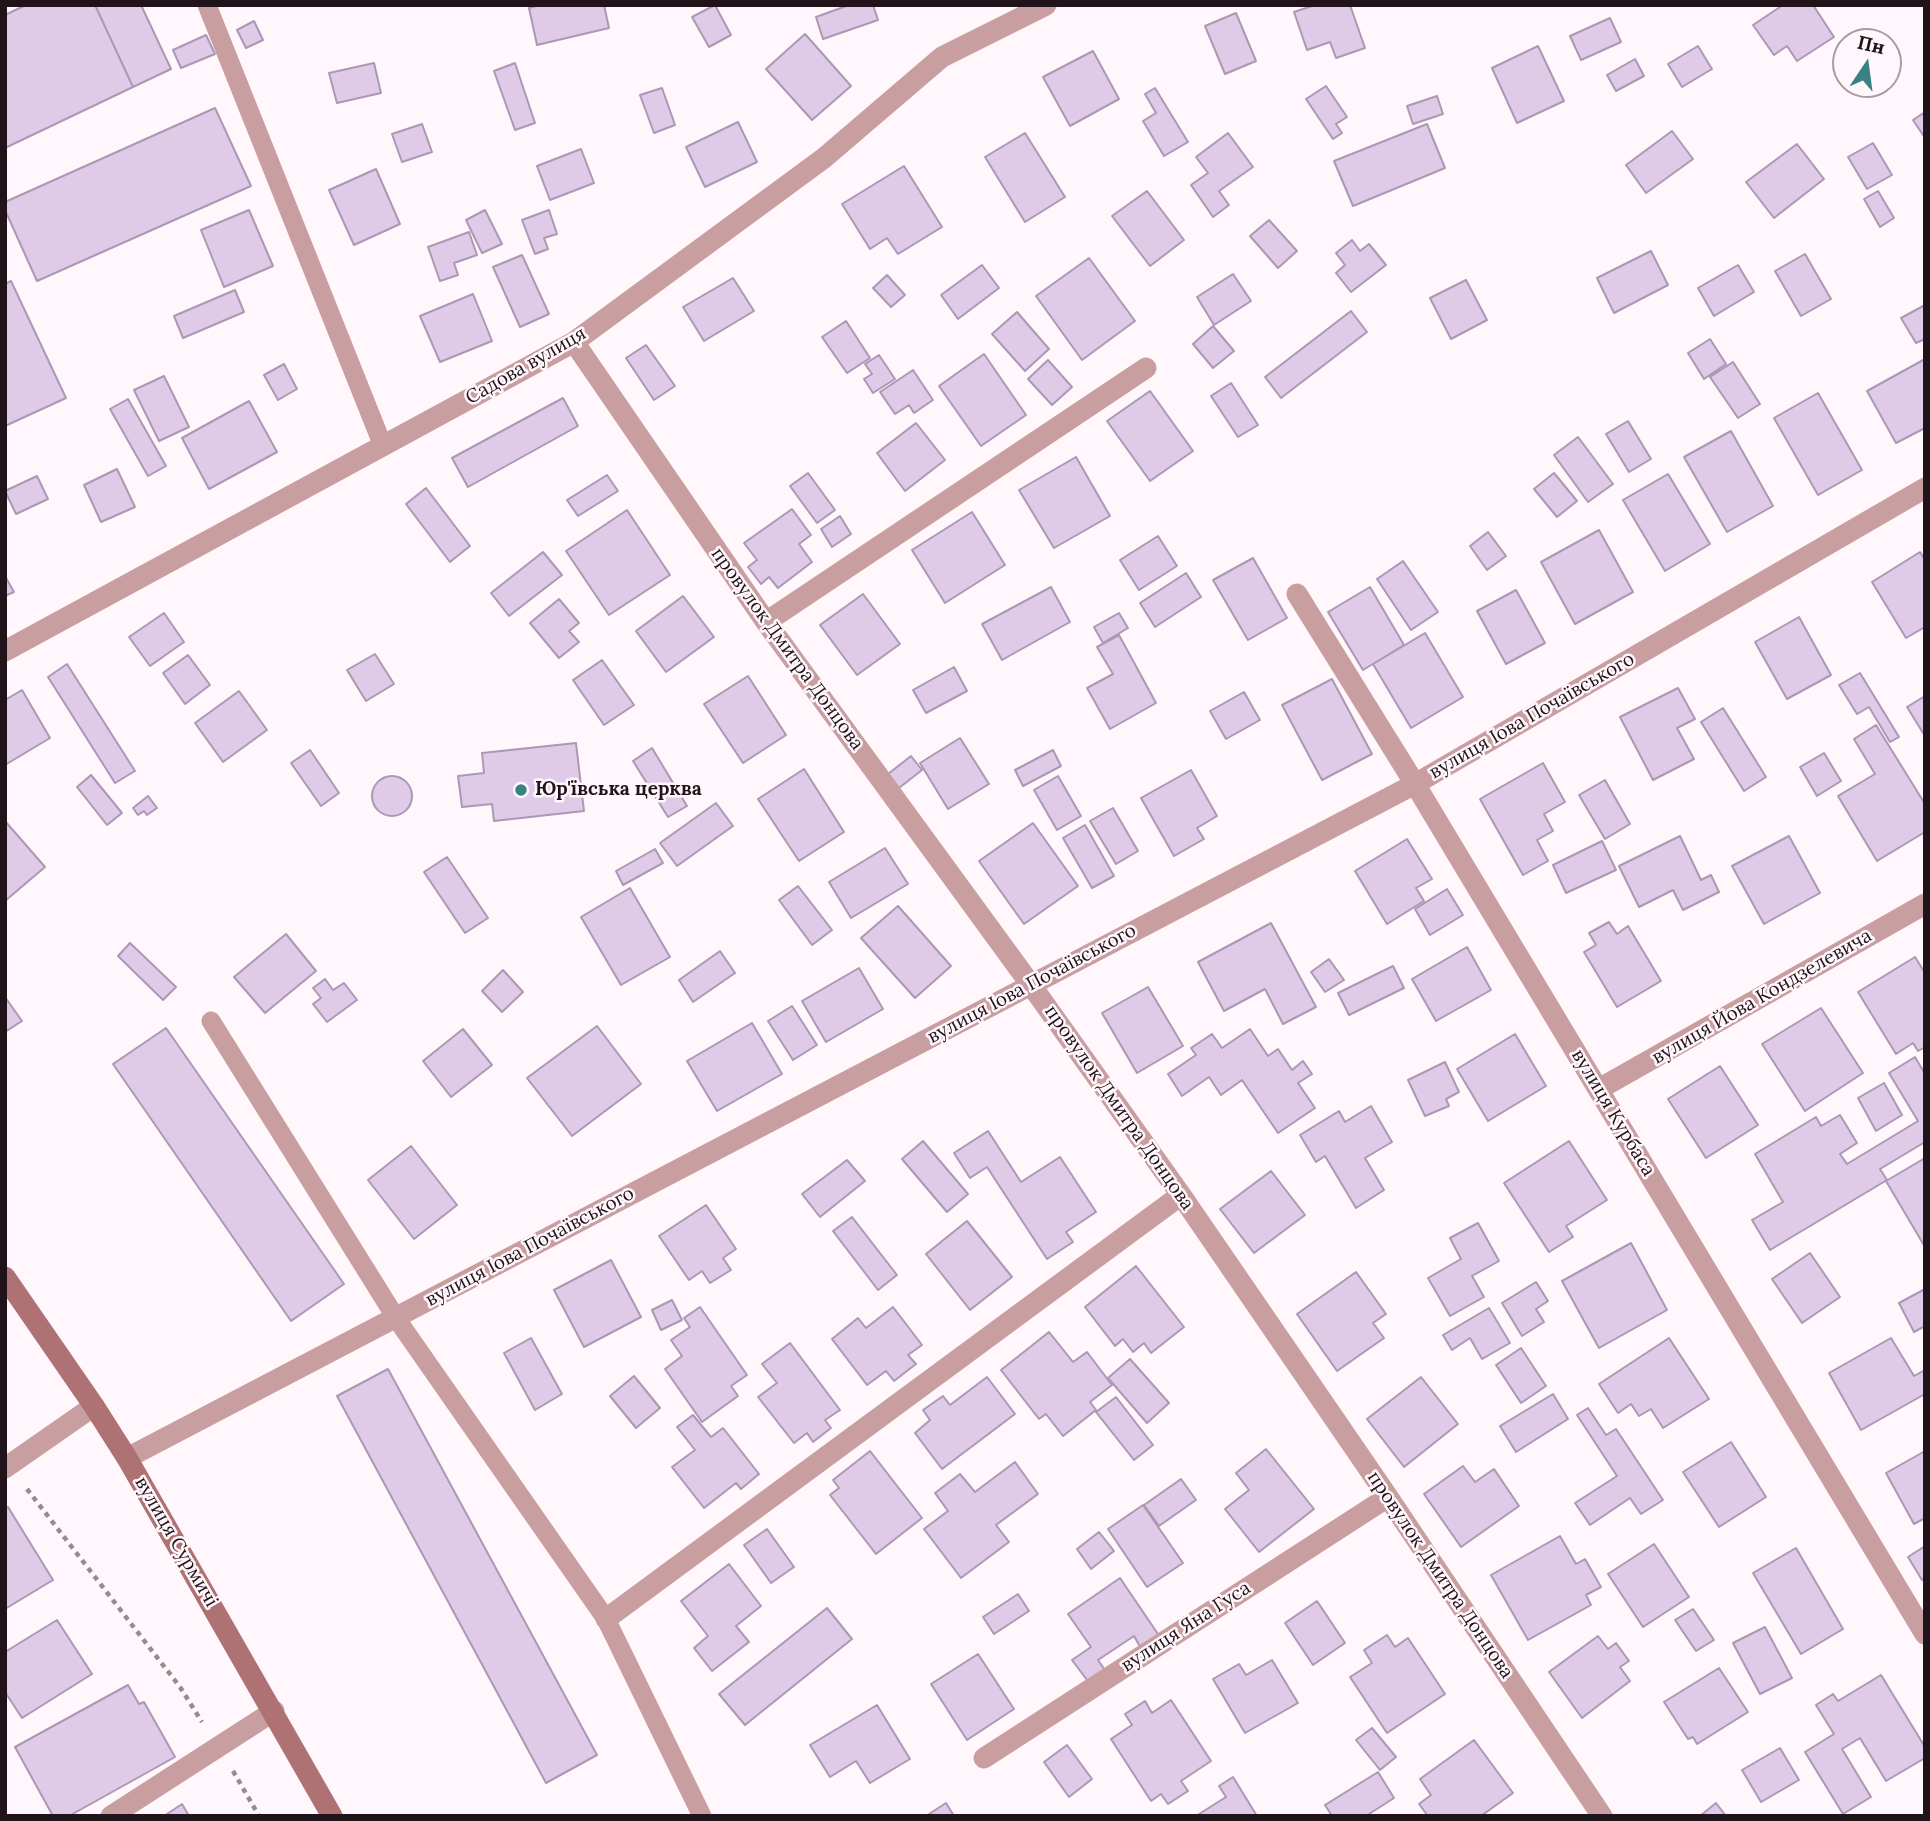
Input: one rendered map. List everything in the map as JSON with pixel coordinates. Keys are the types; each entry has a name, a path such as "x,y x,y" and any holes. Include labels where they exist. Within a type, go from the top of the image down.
{"main road":[{"name":"вулиця Сурмичі","path":"5,1277 127,1458 332,1816"}],"street":[{"name":"Садова вулиця","path":"5,652 574,341 824,158 942,57 1046,5"},
{"name":"провулок Дмитра Донцова","path":"574,341 766,622 1181,1195 1602,1816"},
{"path":"766,622 1146,368"},
{"name":"вулиця Іова Почаївського","path":"127,1458 1415,784 1925,488"},
{"name":"вулиця Курбаса","path":"1297,594 1415,784 1925,1634"},
{"name":"вулиця Йова Кондзелевича","path":"1599,1090 1925,904"},
{"path":"606,1619 1181,1195"},
{"path":"9,1466 94,1406"},
{"name":"вулиця Яна Гуса","path":"984,1758 1388,1497"},
{"path":"111,1816 274,1711"}],"lane":[{"path":"207,5 383,446"},
{"path":"211,1021 396,1318 606,1619 702,1816"}],"path":[{"path":"9,1466 180,1686 259,1816"}],"building":[{"path":"26,5 95,5 133,87 5,148 5,15"},
{"path":"95,5 141,5 171,69 133,87"},
{"path":"540,5 604,5 609,28 537,45 529,8"},
{"path":"715,5 731,35 709,47 692,17"},
{"path":"849,5 873,5 878,20 823,39 816,17"},
{"path":"1315,5 1350,5 1365,48 1336,58 1330,42 1307,50 1294,12"},
{"path":"1783,5 1813,5 1832,34 1832,38 1797,61 1787,46 1774,55 1753,25"},
{"path":"1236,13 1256,61 1225,74 1205,26"},
{"path":"1610,18 1621,42 1581,60 1570,36"},
{"path":"254,21 263,40 246,48 237,30"},
{"path":"805,34 851,86 812,120 766,69"},
{"path":"206,35 215,54 181,68 173,50"},
{"path":"1538,46 1564,101 1517,123 1492,68"},
{"path":"1698,46 1712,69 1682,87 1668,64"},
{"path":"1093,51 1119,99 1070,126 1043,77"},
{"path":"1635,59 1644,76 1616,91 1607,75"},
{"path":"374,63 381,93 337,103 329,73"},
{"path":"515,63 535,123 515,130 494,71"},
{"path":"1326,86 1347,117 1336,124 1342,133 1333,139 1306,99"},
{"path":"662,88 675,125 654,133 640,95"},
{"path":"1155,88 1188,142 1164,156 1143,121 1156,113 1145,94"},
{"path":"1437,96 1443,114 1413,124 1407,106"},
{"path":"215,108 251,186 37,281 5,210 5,202"},
{"path":"1925,112 1925,138 1913,120"},
{"path":"738,122 757,162 705,187 686,147"},
{"path":"422,124 432,152 402,162 392,134"},
{"path":"1427,124 1445,168 1353,206 1334,161"},
{"path":"1672,131 1693,159 1646,193 1626,165"},
{"path":"1025,133 1065,197 1025,222 985,157"},
{"path":"1228,133 1253,167 1219,191 1229,205 1213,217 1191,185 1208,173 1196,157"},
{"path":"1873,143 1892,175 1867,189 1848,157"},
{"path":"1797,144 1824,179 1774,218 1746,182"},
{"path":"581,149 594,183 550,200 537,166"},
{"path":"904,166 942,227 898,254 887,238 870,249 842,204"},
{"path":"376,169 400,224 354,245 329,190"},
{"path":"1147,191 1184,240 1150,266 1112,216"},
{"path":"1878,191 1894,218 1880,227 1864,199"},
{"path":"249,210 273,266 224,287 201,230"},
{"path":"485,210 502,244 482,253 466,220"},
{"path":"549,210 557,234 544,238 548,249 535,254 522,220"},
{"path":"1269,220 1297,251 1278,268 1250,236"},
{"path":"469,232 477,255 454,263 458,275 440,281 428,247"},
{"path":"1352,240 1360,251 1369,244 1386,265 1351,292 1336,273 1345,265 1336,253"},
{"path":"1651,251 1668,285 1614,313 1597,278"},
{"path":"1805,254 1831,299 1801,316 1775,271"},
{"path":"522,255 549,314 520,327 493,267"},
{"path":"1089,258 1135,321 1082,360 1036,296"},
{"path":"982,265 999,288 958,319 941,295"},
{"path":"1738,265 1754,292 1714,316 1698,288"},
{"path":"1233,274 1251,301 1214,325 1197,297"},
{"path":"887,275 905,295 891,307 873,288"},
{"path":"733,278 754,311 704,341 683,307"},
{"path":"1466,280 1487,320 1451,339 1430,298"},
{"path":"11,281 66,398 5,426 5,284"},
{"path":"235,290 244,312 183,338 174,316"},
{"path":"473,294 492,341 440,362 420,316"},
{"path":"1925,305 1925,339 1916,343 1901,318"},
{"path":"1351,311 1367,332 1281,398 1265,377"},
{"path":"1017,312 1049,349 1025,371 992,334"},
{"path":"846,321 870,358 847,373 822,337"},
{"path":"1213,326 1234,351 1213,368 1193,344"},
{"path":"1710,339 1726,364 1704,379 1688,353"},
{"path":"646,345 675,386 654,400 626,358"},
{"path":"984,354 1026,415 981,446 939,386"},
{"path":"879,355 895,379 873,393 864,379 872,374 865,364"},
{"path":"1925,359 1925,428 1896,443 1867,391"},
{"path":"1048,360 1072,387 1052,405 1028,379"},
{"path":"1733,362 1760,404 1738,418 1710,377"},
{"path":"284,364 297,389 278,400 264,375"},
{"path":"913,370 933,400 914,413 909,405 895,414 880,392"},
{"path":"164,376 189,427 159,441 134,390"},
{"path":"1231,383 1258,425 1238,437 1211,396"},
{"path":"1150,391 1193,451 1150,481 1107,421"},
{"path":"1818,393 1862,470 1818,495 1774,418"},
{"path":"563,398 578,426 468,487 452,458"},
{"path":"128,399 166,466 148,476 110,409"},
{"path":"249,401 277,452 209,489 182,438"},
{"path":"1628,421 1651,459 1629,472 1606,434"},
{"path":"916,423 945,460 905,491 877,453"},
{"path":"1731,431 1773,506 1727,532 1684,457"},
{"path":"1578,437 1613,484 1588,502 1554,455"},
{"path":"1076,457 1110,516 1054,548 1019,490"},
{"path":"117,469 135,507 101,522 84,485"},
{"path":"808,473 835,510 817,523 790,486"},
{"path":"1554,473 1577,501 1557,517 1534,489"},
{"path":"1668,474 1710,544 1665,571 1623,500"},
{"path":"607,475 618,491 578,516 567,500"},
{"path":"37,476 48,499 16,514 5,491"},
{"path":"426,488 470,546 450,562 406,504"},
{"path":"792,509 811,535 799,544 812,562 778,588 769,577 761,584 748,567 757,560 744,543"},
{"path":"627,510 670,575 609,615 566,551"},
{"path":"972,512 1005,565 945,603 912,550"},
{"path":"840,516 851,534 832,547 821,529"},
{"path":"1599,530 1633,592 1575,624 1541,562"},
{"path":"1488,532 1506,556 1487,570 1470,546"},
{"path":"1158,536 1177,566 1139,590 1120,560"},
{"path":"543,552 562,575 509,616 491,593"},
{"path":"1920,552 1925,560 1925,627 1906,638 1872,582"},
{"path":"1253,558 1287,618 1248,640 1213,580"},
{"path":"1403,561 1438,612 1411,630 1377,579"},
{"path":"1186,573 1201,597 1155,627 1140,603"},
{"path":"5,576 14,592 5,596"},
{"path":"1051,587 1070,622 1002,660 982,624"},
{"path":"1370,587 1404,645 1363,670 1328,612"},
{"path":"1516,590 1545,643 1506,664 1477,611"},
{"path":"863,594 900,644 857,675 820,625"},
{"path":"683,596 714,637 666,672 636,631"},
{"path":"559,599 579,623 569,631 579,642 559,658 530,623"},
{"path":"164,613 184,642 150,666 129,637"},
{"path":"1119,613 1128,628 1103,643 1094,627"},
{"path":"1799,617 1831,675 1787,699 1755,642"},
{"path":"1425,633 1463,697 1411,728 1373,664"},
{"path":"1119,635 1156,703 1110,729 1087,688 1113,674 1097,647"},
{"path":"375,654 394,684 366,701 347,670"},
{"path":"188,655 210,685 185,704 163,673"},
{"path":"602,660 634,705 604,725 573,680"},
{"path":"67,664 135,771 115,783 48,677"},
{"path":"954,667 967,691 926,713 913,690"},
{"path":"1860,673 1899,737 1890,742 1869,707 1857,714 1839,685"},
{"path":"748,676 786,735 743,763 704,704"},
{"path":"1332,679 1372,754 1322,780 1282,705"},
{"path":"1678,688 1695,719 1677,728 1694,759 1653,780 1620,717"},
{"path":"22,690 50,738 5,765 5,700"},
{"path":"239,691 267,730 223,762 195,723"},
{"path":"1244,692 1260,720 1226,739 1210,711"},
{"path":"1925,696 1925,733 1923,733 1907,707"},
{"path":"1723,708 1766,777 1744,791 1701,722"},
{"path":"1876,725 1925,804 1925,832 1877,861 1838,796 1875,774 1854,739"},
{"path":"960,738 989,784 948,809 920,763"},
{"name":"Юр'ївська церква","path":"576,743 584,811 494,821 492,804 462,807 458,776 484,773 482,753"},
{"path":"652,748 687,806 668,817 633,761"},
{"path":"310,750 339,793 321,806 291,763"},
{"path":"1053,750 1061,766 1023,786 1015,770"},
{"path":"1824,753 1841,781 1817,796 1800,767"},
{"path":"911,756 922,770 899,788 888,774"},
{"path":"1543,763 1565,802 1544,814 1553,831 1537,840 1548,861 1523,875 1480,799"},
{"path":"804,769 844,832 799,861 758,799"},
{"path":"1191,770 1217,816 1197,828 1204,839 1174,856 1141,798"},
{"path":"91,775 122,813 107,825 77,787"},
{"path":"392,776 400,777 406,782 411,788 411,804 406,810 400,815 392,816 384,815 378,810 373,804 372,796 373,788 378,782 384,777"},
{"path":"1058,776 1081,816 1057,830 1034,790"},
{"path":"1605,780 1630,824 1605,839 1579,795"},
{"path":"148,796 157,808 147,815 144,811 138,815 133,808"},
{"path":"716,803 733,826 677,866 660,843"},
{"path":"1113,808 1138,851 1116,864 1090,821"},
{"path":"5,821 45,867 5,901"},
{"path":"1033,823 1078,886 1024,924 979,861"},
{"path":"1085,825 1114,876 1092,888 1063,838"},
{"path":"1680,836 1701,880 1711,875 1719,892 1683,910 1673,890 1639,907 1619,866"},
{"path":"1789,836 1820,893 1764,924 1732,866"},
{"path":"1407,839 1432,879 1416,888 1424,901 1387,924 1355,871"},
{"path":"1602,841 1616,870 1566,893 1553,865"},
{"path":"885,848 908,884 851,918 829,882"},
{"path":"655,849 663,863 623,885 616,871"},
{"path":"447,857 488,918 465,933 424,872"},
{"path":"798,886 832,930 812,945 779,900"},
{"path":"630,888 670,957 621,985 581,917"},
{"path":"1447,889 1463,915 1430,935 1415,909"},
{"path":"898,906 951,966 915,998 861,938"},
{"path":"1609,922 1617,934 1628,926 1661,981 1617,1007 1584,952 1596,945 1589,933"},
{"path":"1271,923 1316,1007 1283,1024 1265,989 1224,1011 1198,962"},
{"path":"286,934 316,971 265,1013 234,977"},
{"path":"130,943 176,987 163,1000 118,956"},
{"path":"1467,947 1491,990 1436,1021 1412,979"},
{"path":"720,951 735,973 693,1002 679,980"},
{"path":"1915,957 1925,973 1925,1047 1918,1051 1913,1043 1896,1054 1858,992"},
{"path":"1329,959 1344,980 1325,992 1311,972"},
{"path":"1393,966 1404,988 1349,1015 1338,993"},
{"path":"859,968 883,1009 826,1042 802,1001"},
{"path":"503,970 523,992 502,1012 482,991"},
{"path":"325,979 333,990 344,983 357,1000 327,1022 313,1004 321,998 313,988"},
{"path":"1148,987 1183,1046 1137,1073 1102,1013"},
{"path":"5,997 22,1021 5,1032"},
{"path":"792,1006 817,1045 793,1060 768,1021"},
{"path":"1821,1008 1863,1073 1805,1111 1762,1044"},
{"path":"752,1023 782,1074 717,1111 687,1061"},
{"path":"597,1026 641,1084 572,1136 527,1078"},
{"path":"166,1028 344,1284 291,1321 113,1064"},
{"path":"463,1029 492,1065 451,1097 423,1061"},
{"path":"1250,1029 1268,1056 1278,1049 1292,1070 1303,1061 1312,1074 1298,1083 1315,1108 1278,1133 1242,1080 1221,1095 1209,1077 1182,1096 1168,1074 1196,1055 1191,1048 1212,1034 1222,1048"},
{"path":"1515,1034 1546,1086 1488,1121 1457,1069"},
{"path":"1915,1057 1925,1074 1925,1142 1880,1169 1887,1180 1770,1250 1752,1220 1783,1202 1755,1154 1816,1117 1821,1126 1840,1115 1857,1143 1840,1154 1847,1164 1918,1121 1889,1073"},
{"path":"1445,1062 1459,1092 1446,1099 1449,1106 1425,1116 1408,1080"},
{"path":"1720,1066 1758,1125 1706,1158 1668,1099"},
{"path":"1884,1083 1902,1115 1876,1131 1858,1098"},
{"path":"1371,1106 1392,1142 1365,1158 1384,1190 1356,1208 1325,1156 1316,1162 1300,1135 1339,1111 1345,1122"},
{"path":"988,1131 1021,1182 1060,1157 1096,1212 1066,1232 1073,1242 1047,1259 987,1167 970,1178 954,1153"},
{"path":"923,1141 968,1194 947,1212 902,1159"},
{"path":"1569,1141 1607,1200 1566,1226 1573,1237 1549,1252 1504,1183"},
{"path":"411,1146 457,1205 414,1239 368,1180"},
{"path":"1925,1158 1925,1247 1886,1181"},
{"path":"847,1160 865,1181 820,1217 802,1194"},
{"path":"1271,1171 1305,1215 1254,1253 1220,1209"},
{"path":"706,1205 736,1249 723,1258 731,1270 710,1283 702,1271 689,1280 659,1236"},
{"path":"852,1217 897,1275 878,1290 833,1231"},
{"path":"967,1221 1012,1277 970,1310 926,1254"},
{"path":"1478,1223 1499,1261 1472,1276 1484,1297 1450,1316 1428,1278 1461,1259 1450,1238"},
{"path":"1631,1243 1667,1310 1599,1348 1562,1281"},
{"path":"1810,1253 1840,1297 1802,1323 1772,1279"},
{"path":"611,1260 641,1317 584,1347 554,1290"},
{"path":"1136,1266 1184,1327 1151,1353 1144,1343 1133,1352 1123,1339 1115,1346 1085,1307"},
{"path":"1356,1272 1386,1314 1373,1323 1384,1338 1337,1371 1297,1314"},
{"path":"1536,1282 1548,1301 1536,1309 1544,1322 1522,1336 1502,1303"},
{"path":"1925,1289 1925,1326 1914,1332 1899,1303"},
{"path":"672,1300 682,1320 661,1330 652,1310"},
{"path":"700,1307 747,1375 731,1386 738,1396 702,1422 665,1369 682,1356 671,1340 690,1327 684,1318"},
{"path":"893,1307 922,1345 908,1355 916,1364 894,1381 886,1371 867,1385 832,1339 858,1318 866,1328"},
{"path":"1489,1308 1510,1343 1482,1359 1470,1338 1452,1350 1443,1335"},
{"path":"1049,1332 1073,1362 1087,1352 1112,1385 1090,1402 1096,1410 1063,1436 1046,1414 1039,1419 1001,1370"},
{"path":"531,1338 562,1394 535,1410 504,1353"},
{"path":"1669,1338 1709,1399 1663,1428 1651,1409 1639,1416 1631,1404 1618,1413 1599,1384"},
{"path":"1891,1338 1914,1376 1923,1371 1925,1374 1925,1394 1861,1430 1829,1373"},
{"path":"790,1343 840,1410 825,1420 831,1428 813,1442 807,1433 794,1443 758,1397 777,1383 762,1364"},
{"path":"1521,1348 1546,1386 1521,1403 1496,1365"},
{"path":"1130,1359 1169,1403 1147,1423 1108,1378"},
{"path":"388,1369 597,1755 546,1783 337,1396"},
{"path":"634,1376 660,1408 636,1428 610,1396"},
{"path":"987,1377 1015,1414 942,1469 915,1433 930,1420 923,1410 943,1396 950,1405"},
{"path":"1421,1377 1458,1424 1404,1467 1367,1419"},
{"path":"1553,1394 1568,1419 1516,1452 1500,1426"},
{"path":"1116,1397 1153,1445 1134,1460 1096,1412"},
{"path":"1588,1408 1606,1435 1616,1429 1663,1500 1641,1514 1630,1498 1590,1525 1575,1503 1617,1476 1577,1415"},
{"path":"693,1415 711,1437 723,1428 759,1474 741,1489 736,1483 704,1508 672,1467 695,1450 677,1427"},
{"path":"1731,1442 1766,1497 1719,1527 1683,1472"},
{"path":"1266,1449 1314,1509 1259,1552 1225,1509 1249,1490 1236,1473"},
{"path":"870,1451 922,1518 876,1554 830,1495 839,1488 833,1480"},
{"path":"1925,1451 1925,1518 1914,1524 1886,1473"},
{"path":"1015,1462 1038,1494 996,1525 1009,1542 961,1578 924,1529 948,1511 935,1493 960,1474 975,1492"},
{"path":"1463,1466 1475,1482 1494,1469 1519,1506 1461,1547 1424,1494"},
{"path":"1181,1479 1196,1500 1159,1526 1144,1505"},
{"path":"1143,1505 1183,1563 1147,1587 1108,1529"},
{"path":"8,1507 53,1580 5,1609 5,1509"},
{"path":"767,1529 794,1567 771,1583 744,1545"},
{"path":"1099,1532 1114,1551 1091,1569 1077,1549"},
{"path":"1560,1536 1576,1564 1585,1559 1601,1587 1586,1595 1591,1605 1528,1640 1491,1575"},
{"path":"1654,1544 1689,1597 1643,1627 1608,1574"},
{"path":"1925,1546 1925,1578 1922,1580 1908,1557"},
{"path":"1796,1548 1843,1629 1801,1654 1753,1573"},
{"path":"729,1564 761,1606 736,1626 749,1642 712,1671 694,1648 708,1636 681,1601"},
{"path":"1120,1578 1160,1637 1142,1650 1134,1636 1098,1660 1107,1673 1090,1684 1072,1660 1091,1647 1068,1614"},
{"path":"1018,1594 1029,1611 994,1634 983,1617"},
{"path":"1317,1601 1345,1643 1313,1665 1285,1623"},
{"path":"827,1608 852,1639 745,1725 719,1694"},
{"path":"1693,1609 1714,1640 1696,1651 1675,1620"},
{"path":"57,1620 92,1674 22,1718 5,1692 5,1652"},
{"path":"1765,1627 1792,1678 1760,1694 1733,1643"},
{"path":"1387,1635 1395,1647 1408,1638 1445,1694 1387,1733 1350,1677 1372,1663 1364,1650"},
{"path":"1598,1636 1608,1649 1616,1643 1629,1661 1620,1667 1630,1681 1582,1718 1549,1672"},
{"path":"978,1654 1014,1709 967,1740 931,1684"},
{"path":"1272,1660 1298,1703 1245,1733 1213,1679 1239,1664 1246,1675"},
{"path":"1719,1668 1748,1712 1697,1744 1693,1737 1688,1739 1664,1702"},
{"path":"1881,1675 1925,1747 1925,1758 1886,1781 1860,1738 1842,1749 1871,1797 1843,1814 1805,1752 1834,1734 1816,1705 1833,1694 1838,1701"},
{"path":"128,1685 139,1704 144,1702 175,1757 69,1816 53,1816 15,1747"},
{"path":"1171,1700 1211,1761 1181,1781 1188,1791 1168,1804 1161,1794 1151,1801 1111,1739 1132,1725 1125,1714 1145,1701 1152,1713"},
{"path":"877,1705 910,1759 870,1783 856,1761 830,1777 810,1745"},
{"path":"1372,1728 1396,1757 1380,1770 1356,1740"},
{"path":"1474,1740 1513,1793 1481,1816 1428,1816 1419,1804 1431,1795 1420,1779"},
{"path":"1067,1745 1092,1779 1069,1797 1044,1762"},
{"path":"1780,1748 1799,1780 1761,1802 1742,1770"},
{"path":"1378,1772 1394,1798 1366,1816 1332,1816 1325,1805"},
{"path":"1233,1777 1257,1816 1196,1816 1226,1797 1219,1786"},
{"path":"946,1803 954,1816 926,1816"},
{"path":"1716,1803 1726,1816 1700,1816"},
{"path":"182,1804 189,1816 164,1816"}],"place":[{"name":"Юр'ївська церква","path":"521,790"}]}
